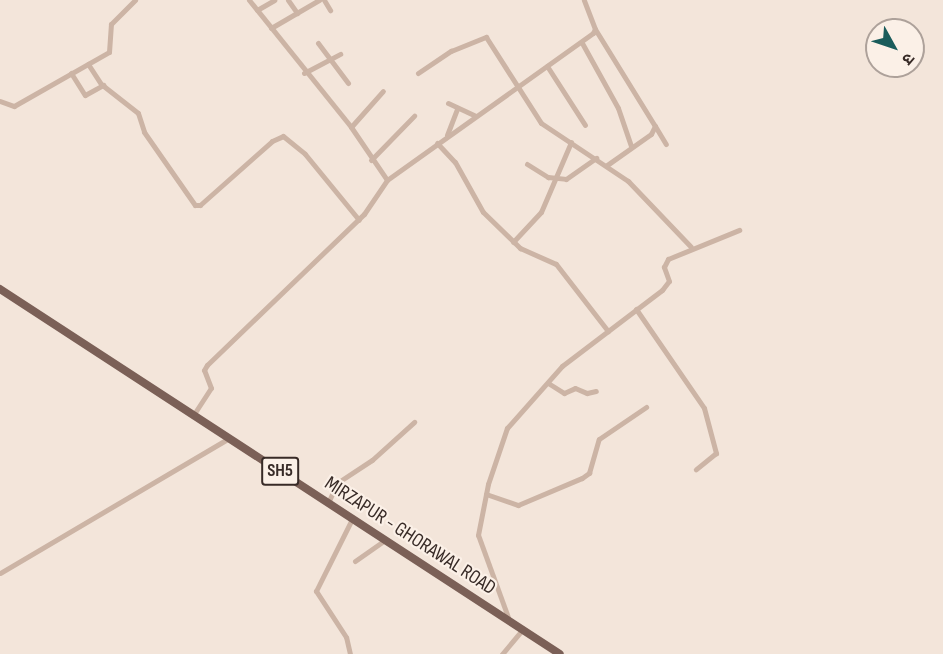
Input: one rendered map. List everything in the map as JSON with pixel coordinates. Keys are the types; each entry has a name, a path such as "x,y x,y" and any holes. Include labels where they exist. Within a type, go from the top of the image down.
{"main road":[{"name":"MIRZAPUR - GHORAWAL ROAD","path":"0,289 560,654"}],"street":[{"path":"0,101 14,106 110,50 111,24 135,0"},
{"path":"249,0 304,73 351,127 371,160 387,180"},
{"path":"257,10 274,0"},
{"path":"288,0 297,13"},
{"path":"271,28 320,0"},
{"path":"324,0 330,10"},
{"path":"584,0 595,28 666,144"},
{"path":"194,414 212,388 204,370 207,365 359,219 387,180 515,86 582,43 595,28"},
{"path":"418,73 451,51 484,37 490,41 515,86 541,123 607,165 644,195 691,247"},
{"path":"318,43 348,83"},
{"path":"582,43 618,108 631,146"},
{"path":"304,73 340,54"},
{"path":"88,64 103,85 138,113 144,132 195,205 200,205 272,141 283,136 305,153 359,219"},
{"path":"547,66 585,125"},
{"path":"71,73 85,96 103,85"},
{"path":"351,127 383,92"},
{"path":"448,103 474,116"},
{"path":"447,135 457,109"},
{"path":"371,160 414,116"},
{"path":"607,165 651,134 654,126"},
{"path":"513,242 542,212 571,142"},
{"path":"437,143 455,162 483,212 513,242 531,255 556,264 608,331"},
{"path":"527,164 558,178 574,176 596,158"},
{"path":"509,620 478,535 486,494 507,428 562,366 669,281 665,262 691,247 739,230"},
{"path":"636,309 704,408 716,453 696,470"},
{"path":"548,383 564,393 575,388 586,393 596,391"},
{"path":"486,494 518,505 582,478 589,473 599,439 646,407"},
{"path":"328,502 337,483 372,460 414,422"},
{"path":"0,573 230,438"},
{"path":"350,654 346,637 316,591 352,519"},
{"path":"355,561 385,540"},
{"path":"502,654 523,629"}]}
